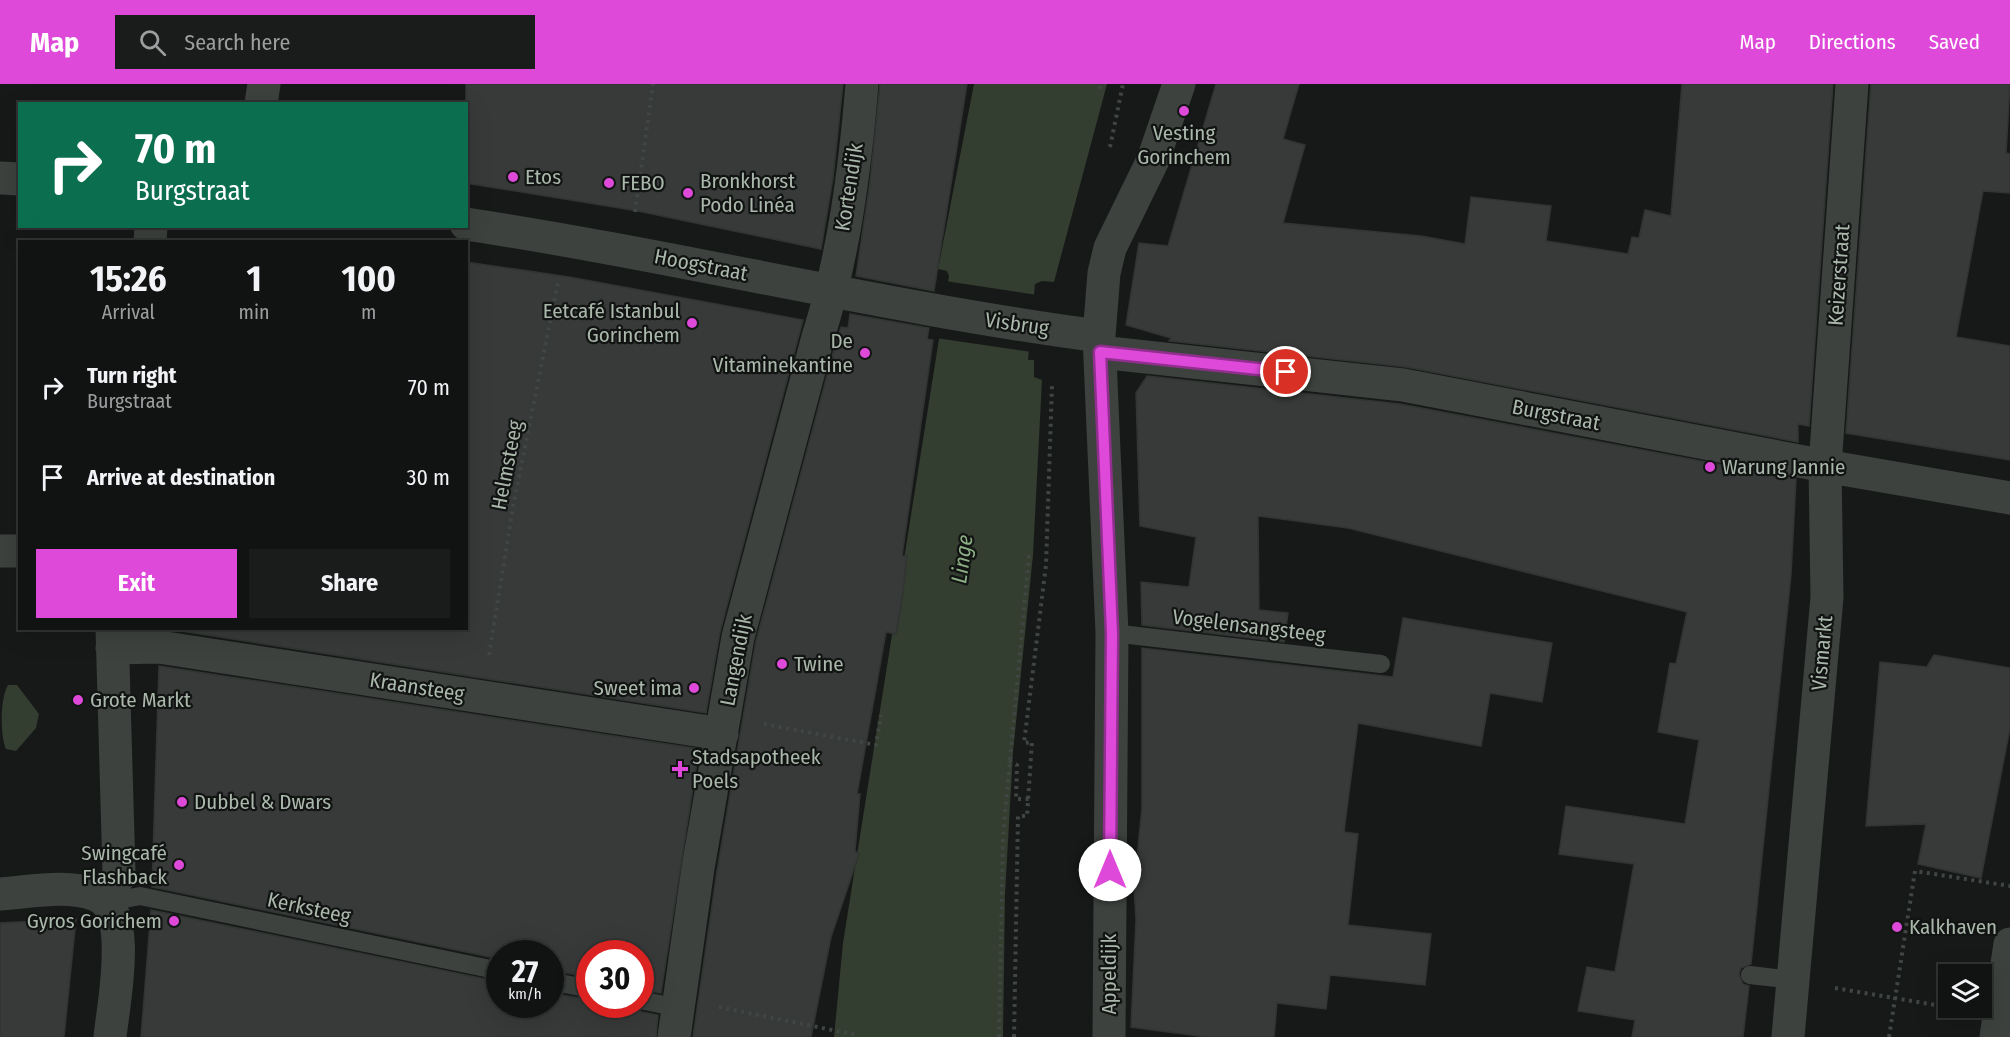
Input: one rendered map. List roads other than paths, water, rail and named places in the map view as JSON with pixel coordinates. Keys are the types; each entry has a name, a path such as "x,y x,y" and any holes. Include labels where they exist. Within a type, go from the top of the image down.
{"street":[{"path":"261,102 264,84"},
{"name":"Kortendijk","path":"833,290 857,137 862,84"},
{"name":"Appeldijk","path":"1108,1037 1112,633 1100,344 1104,273 1110,248 1153,160 1179,84"},
{"name":"Keizerstraat","path":"1825,466 1852,84"},
{"path":"0,178 18,179"},
{"name":"Hoogstraat","path":"468,224 567,240 833,290 934,312"},
{"name":"Langendijk","path":"678,1014 698,868 738,637 818,337 833,290"},
{"name":"Visbrug","path":"934,312 1038,327 1100,344"},
{"name":"Burgstraat","path":"1100,344 1403,385 1825,466 2010,498"},
{"name":"Vismarkt","path":"1793,980 1827,597 1825,466"},
{"path":"0,550 18,551"},
{"path":"109,902 119,872 112,638"},
{"name":"Kraansteeg","path":"112,638 482,697 723,725"},
{"path":"0,894 64,890 96,895 109,902 116,915 118,960 110,1037"},
{"path":"1996,1037 2010,944"},
{"path":"1788,1037 1793,980"}],"lane":[{"name":"Vogelensangsteeg","path":"1112,633 1381,664"},
{"name":"Kerksteeg","path":"109,902 140,896 486,967"},
{"path":"1750,975 1793,980"},
{"path":"654,1005 678,1014"}],"water":[{"name":"Linge","path":"974,84 1107,84 1054,282 1042,281 1035,284 1028,360 1034,360 1034,377 1042,380 1033,555 1013,752 1005,895 1003,1037 834,1037 843,943 949,276 947,271 938,269"},
{"path":"8,685 17,685 39,714 36,728 16,751 6,749 3,735 2,708"}],"place":[{"name":"Vesting Gorinchem","path":"1184,111"},
{"name":"Etos","path":"513,177"},
{"name":"FEBO","path":"609,183"},
{"name":"Bronkhorst Podo Linéa","path":"688,193"},
{"name":"Eetcafé Istanbul Gorinchem","path":"692,323"},
{"name":"De Vitaminekantine","path":"865,353"},
{"name":"Warung Jannie","path":"1710,467"},
{"name":"Twine","path":"782,664"},
{"name":"Sweet ima","path":"694,688"},
{"name":"Grote Markt","path":"78,700"},
{"name":"Stadsapotheek Poels","path":"680,769"},
{"name":"Dubbel & Dwars","path":"182,802"},
{"name":"Swingcafé Flashback","path":"179,865"},
{"name":"Gyros Gorichem","path":"174,921"},
{"name":"Kalkhaven","path":"1897,927"}]}
